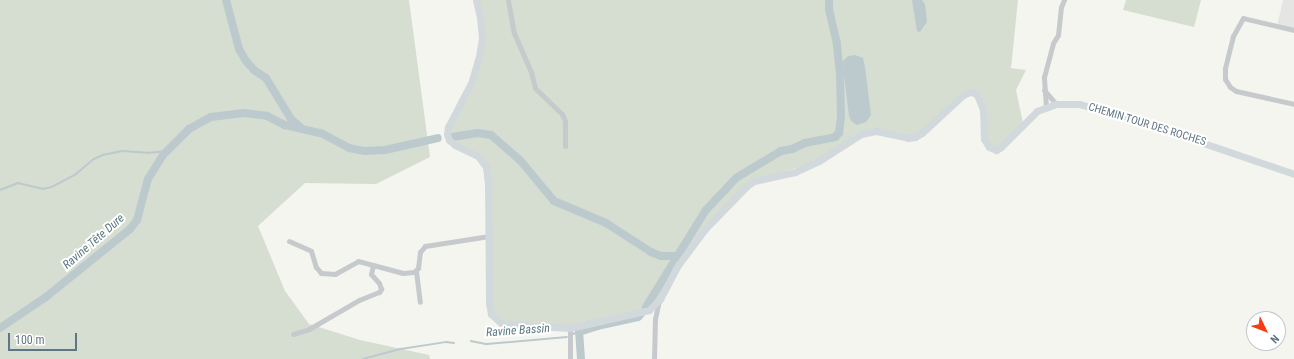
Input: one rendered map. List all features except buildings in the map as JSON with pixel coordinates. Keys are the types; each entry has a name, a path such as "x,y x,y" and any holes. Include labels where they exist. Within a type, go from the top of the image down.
{"street":[{"path":"476,0 482,38 479,56 472,82 448,127 447,134 449,140 455,145 478,156 486,167 488,182 489,303 491,314 502,324 570,328 645,311 652,308 660,299"},
{"path":"508,0 514,32 531,72 535,88 562,114 565,121 565,146"},
{"path":"1046,107 1044,77 1053,43 1058,35 1061,7 1064,0"},
{"path":"1294,30 1243,18 1233,36 1225,68 1225,80 1236,92 1294,104"},
{"path":"1044,90 1056,104"},
{"name":"CHEMIN TOUR DES ROCHES","path":"660,299 686,254 716,216 754,181 795,172 813,164 861,134 876,131 908,138 915,137 922,134 963,95 970,92 975,93 978,97 983,110 984,139 989,147 996,150 1001,147 1030,116 1046,107 1056,104 1079,104 1121,115 1294,174"},
{"path":"420,302 416,271 420,252 425,246 489,236"},
{"path":"289,241 311,251 316,267 321,272 335,274 358,261 403,273 416,271"},
{"path":"294,334 309,329 359,300 379,292 381,289 380,283 371,274 373,265"},
{"path":"654,359 654,320 660,299"},
{"path":"570,328 570,359"}],"shaded area":[{"path":"0,0 409,0 430,157 376,184 305,183 258,226 285,291 309,324 360,340 429,355 430,359 0,359"},
{"path":"476,0 1018,0 1011,68 1026,70 1016,90 1023,123 1001,147 989,147 981,103 970,92 915,137 876,131 861,134 819,161 754,181 716,216 652,308 570,328 502,324 491,314 489,236 483,161 455,145 447,134 472,81 482,38"},
{"path":"912,0 922,0 925,4 927,22 920,32 917,31"},
{"path":"1126,0 1201,0 1194,27 1123,10"},
{"path":"1283,0 1294,0 1294,30 1277,26"},
{"path":"855,55 863,58 865,67 871,115 866,122 857,125 851,121 849,116 843,66 843,61 848,56"}],"waterway":[{"path":"226,0 239,49 246,61 254,70 266,78 291,119 300,127"},
{"name":"Ravine Tête Dure","path":"646,307 706,210 736,178 781,151 792,149 805,143 835,137 839,133 841,117 840,74 837,44 829,9 829,0"},
{"name":"Ravine Tête Dure","path":"0,328 46,297 130,229 137,220 148,179 163,155 189,129 211,117 244,113 267,116 285,125 321,133 349,148 365,151 385,150 438,138"},
{"name":"Ravine Tête Dure","path":"452,137 478,133 491,135 520,160 554,201 606,223 651,252 661,256 676,256"},
{"path":"0,190 18,183 43,189 52,187 76,174 94,159 103,155 122,151 148,153 167,151"},
{"path":"581,359 579,332 597,326 638,317 641,314"},
{"name":"Ravine Bassin","path":"573,334 579,332"},
{"name":"Ravine Bassin","path":"471,341 487,344 567,337"},
{"name":"Ravine Bassin","path":"363,359 401,349 446,342 454,343"}]}
